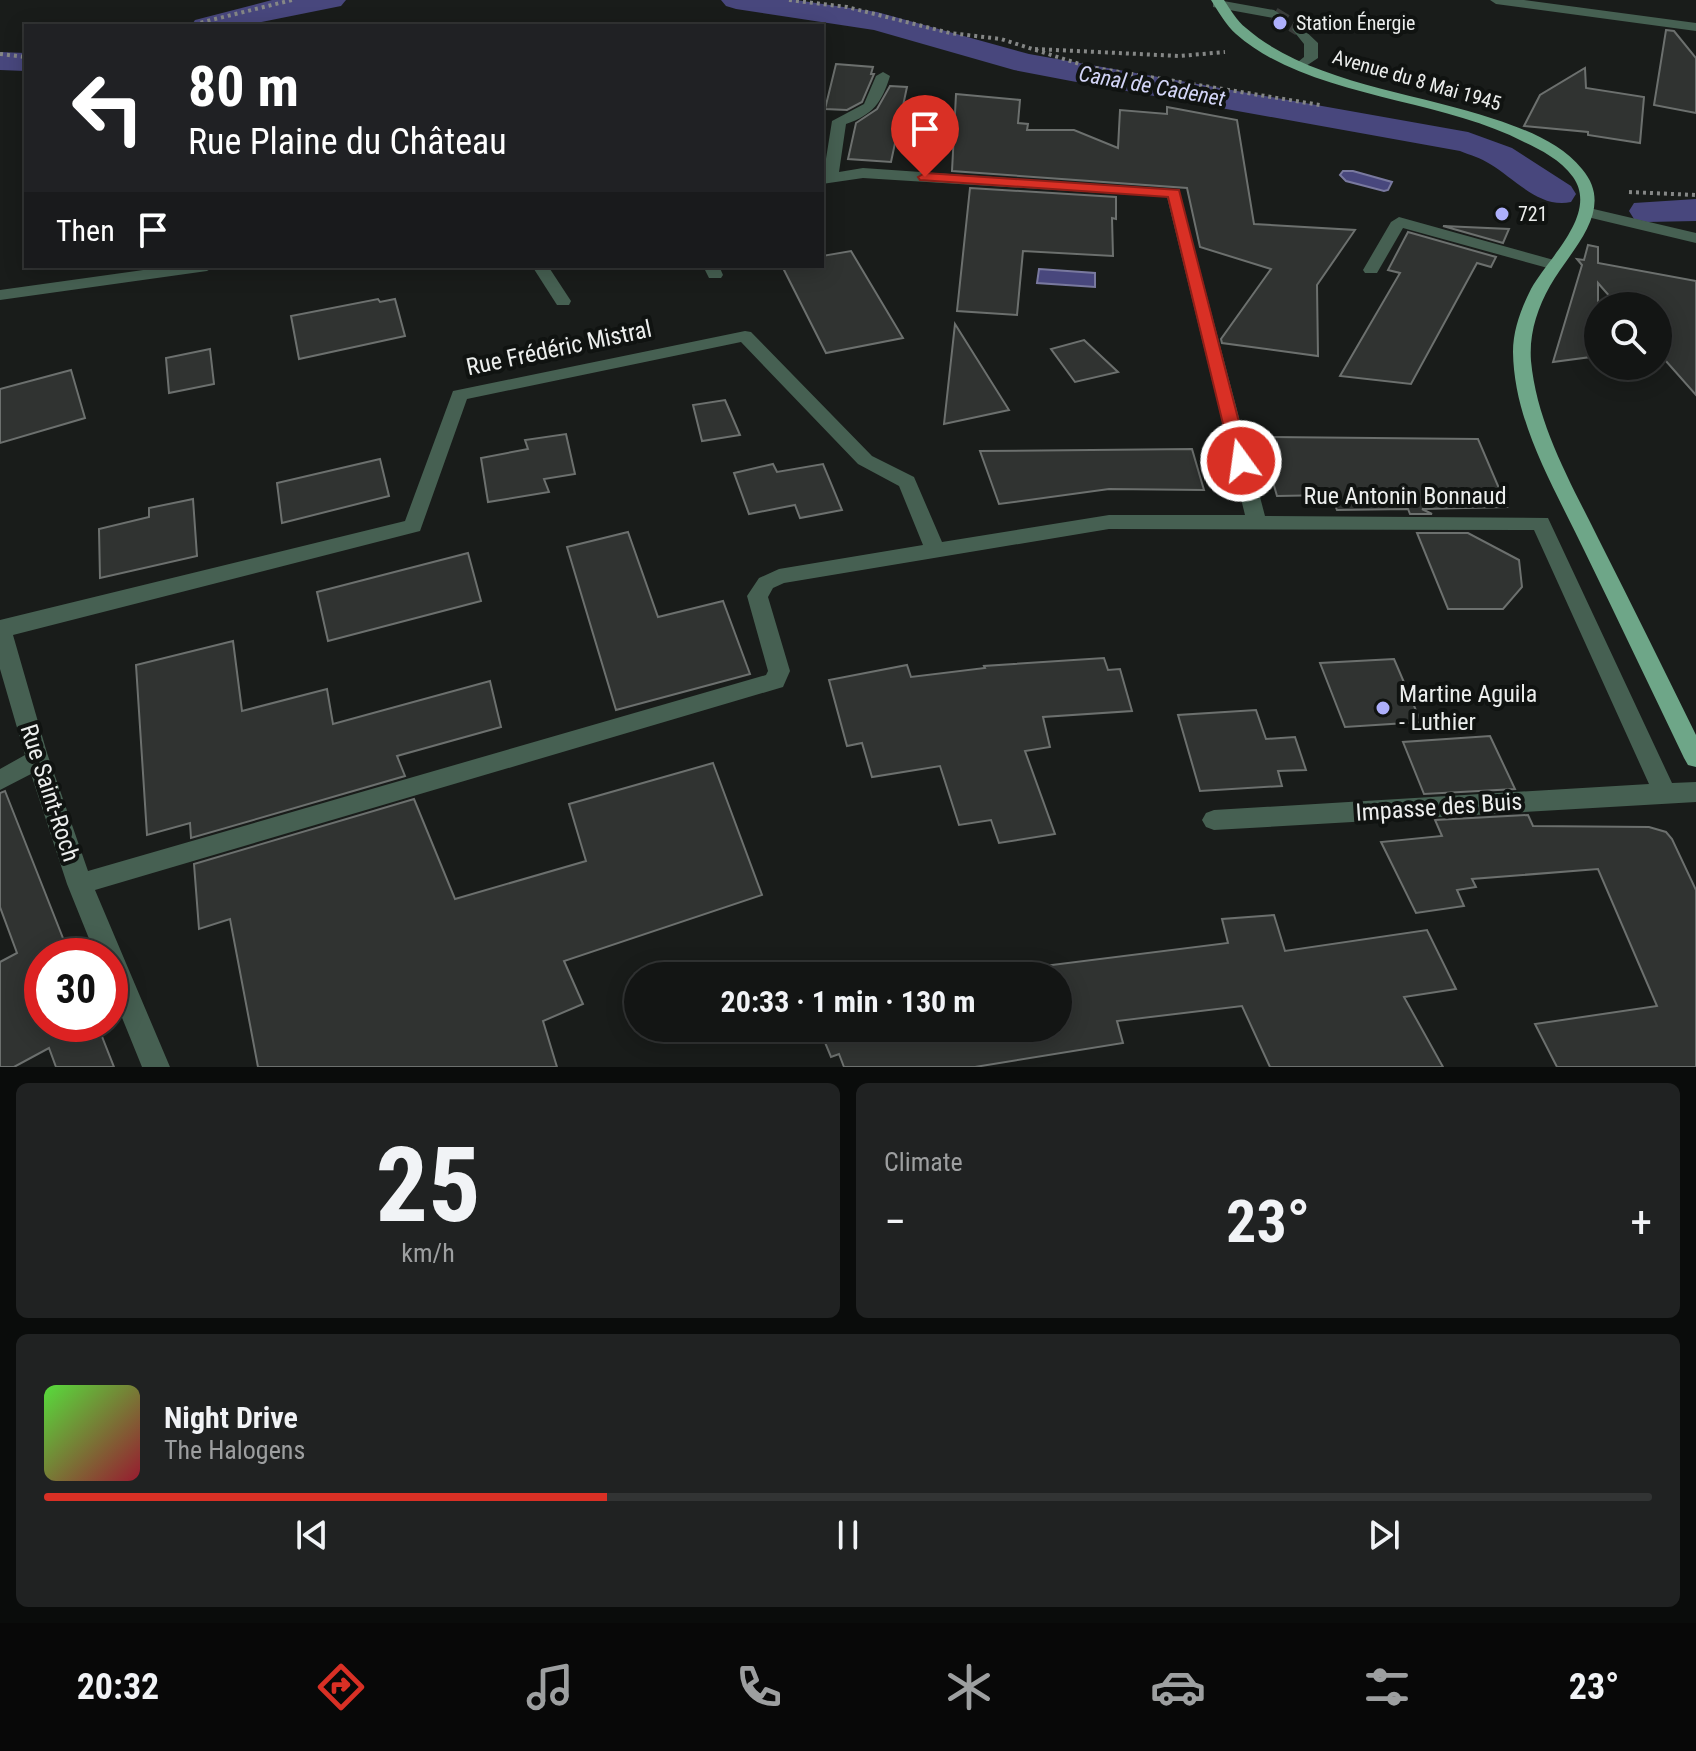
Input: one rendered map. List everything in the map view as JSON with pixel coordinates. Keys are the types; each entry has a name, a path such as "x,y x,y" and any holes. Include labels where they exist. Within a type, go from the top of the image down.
{"main road":[{"name":"Avenue du 8 Mai 1945","path":"1218,2 1237,29 1262,47 1300,66 1498,123 1535,140 1559,156 1583,181"},
{"path":"1583,181 1588,199 1585,212 1575,236 1530,311 1522,342 1532,410 1544,447 1696,758"}],"street":[{"path":"1496,0 1696,27"},
{"path":"1218,2 1266,15"},
{"path":"1293,30 1311,43 1311,58 1300,66"},
{"path":"883,76 874,103 865,113 839,121 827,178 863,173 1174,193 1256,520"},
{"path":"1585,212 1696,238"},
{"path":"1371,270 1399,222 1555,265"},
{"path":"0,295 193,268"},
{"path":"541,268 563,301"},
{"name":"Rue Frédéric Mistral","path":"0,629 413,526 459,395 745,336 865,460 907,482 936,551"},
{"name":"Rue Antonin Bonnaud","path":"79,884 775,681 779,671 757,596 766,583 779,576 1109,522 1541,523 1665,793"},
{"name":"Rue Saint-Roch","path":"0,629 37,759 79,884 102,938"},
{"path":"0,781 37,759"},
{"name":"Impasse des Buis","path":"1214,820 1696,792"},
{"name":"Rue Saint-Roch","path":"128,1000 156,1067"}],"path":[{"path":"195,24 292,0"},
{"path":"789,0 861,10 950,33 1001,39 1089,67 1330,107"},
{"path":"1026,48 1180,56 1262,47"},
{"path":"0,54 24,57"},
{"path":"1583,181 1606,181 1612,191 1696,195"}],"shaded area":[{"path":"1343,171 1392,182 1384,191 1346,181 1340,175"},
{"path":"1039,269 1095,273 1095,287 1037,283"}],"building":[{"path":"1666,30 1674,31 1696,58 1696,113 1654,105"},
{"path":"836,64 873,67 871,74 874,74 862,102 847,110 825,109"},
{"path":"1585,68 1586,88 1644,97 1640,143 1588,135 1588,132 1524,126 1540,95"},
{"path":"890,86 907,87 891,162 848,159 856,123 877,109"},
{"path":"956,94 1020,100 1018,123 1028,124 1027,130 1074,130 1118,148 1120,110 1167,114 1167,107 1237,120 1254,224 1355,230 1317,285 1318,356 1222,343 1221,339 1271,269 1200,247 1187,188 952,171"},
{"path":"970,188 1116,197 1116,219 1112,218 1113,256 1023,251 1017,315 957,311"},
{"path":"1443,226 1509,229 1503,243"},
{"path":"1408,232 1496,257 1491,267 1477,263 1411,384 1340,376 1400,273 1388,270"},
{"path":"1588,245 1598,247 1598,263 1696,281 1696,395 1672,368 1672,292 1606,292 1598,283 1598,292 1584,292 1584,358 1553,362 1582,265 1577,259 1584,260"},
{"path":"851,251 903,338 826,353 783,268 824,268 824,256"},
{"path":"378,299 380,302 395,299 405,336 299,359 291,316"},
{"path":"955,324 1009,410 944,424"},
{"path":"1084,340 1118,372 1075,382 1051,349"},
{"path":"210,349 214,384 169,393 166,358"},
{"path":"71,370 85,418 0,443 0,389"},
{"path":"725,400 740,435 702,441 693,405"},
{"path":"566,434 575,474 544,479 549,492 488,502 481,458 528,449 525,440"},
{"path":"1260,437 1478,439 1507,507 1422,509 1432,514 1410,514 1408,509 1337,510 1331,495 1277,496"},
{"path":"1192,449 1204,490 1109,489 999,504 980,451"},
{"path":"380,459 389,496 282,523 277,483"},
{"path":"773,464 777,472 823,464 842,510 800,518 795,505 749,514 734,473"},
{"path":"193,499 197,556 100,578 99,529 149,517 149,508"},
{"path":"628,532 658,617 723,601 750,674 616,710 567,547"},
{"path":"1417,533 1468,533 1519,560 1522,587 1503,609 1448,609"},
{"path":"468,553 481,601 328,641 317,592"},
{"path":"233,641 242,711 327,689 333,724 490,681 501,727 397,756 405,776 191,838 190,823 147,835 136,665"},
{"path":"1104,658 1108,670 1120,669 1132,711 1043,717 1050,747 1025,751 1055,834 999,843 991,820 959,825 940,766 872,777 862,743 847,746 829,680 907,665 911,677 984,666"},
{"path":"1394,659 1421,722 1345,727 1320,663"},
{"path":"1256,710 1266,739 1295,737 1306,770 1278,771 1282,786 1200,791 1178,715"},
{"path":"1490,736 1515,789 1424,794 1403,742"},
{"path":"713,763 762,895 564,961 583,1004 543,1021 557,1067 258,1067 230,919 199,929 194,864 414,799 455,899 586,861 569,804"},
{"path":"5,791 63,938 24,938 24,1042 104,1042 114,1067 56,1067 49,1048 14,1067 0,1067 0,962 17,953 0,907 0,793"},
{"path":"1528,815 1533,826 1649,827 1666,832 1672,839 1696,890 1696,1067 1557,1067 1535,1024 1657,1006 1598,869 1472,879 1476,887 1457,890 1464,906 1416,913 1381,842 1442,836 1435,820"},
{"path":"1274,915 1285,951 1427,930 1456,989 1404,997 1443,1067 1270,1067 1242,1006 1117,1021 1123,1043 975,1067 844,1067 839,1054 831,1057 825,1042 1072,1042 1072,963 1228,943 1222,919"}],"waterway":[{"name":"Canal de Cadenet","path":"214,24 272,9 331,0"},
{"name":"Canal de Cadenet","path":"736,0 877,21 1025,63 1071,72 1468,142 1500,155 1558,194"},
{"name":"Canal de Cadenet","path":"0,61 24,62"},
{"name":"Canal de Cadenet","path":"1647,211 1696,210"}],"tunnel":[{"path":"1274,14 1299,29"}],"place":[{"name":"Station Énergie","path":"1280,23"},
{"name":"721","path":"1502,214"},
{"name":"Martine Aguila - Luthier","path":"1383,708"}],"route":[{"path":"925,177 1174,193 1241,461"}]}
